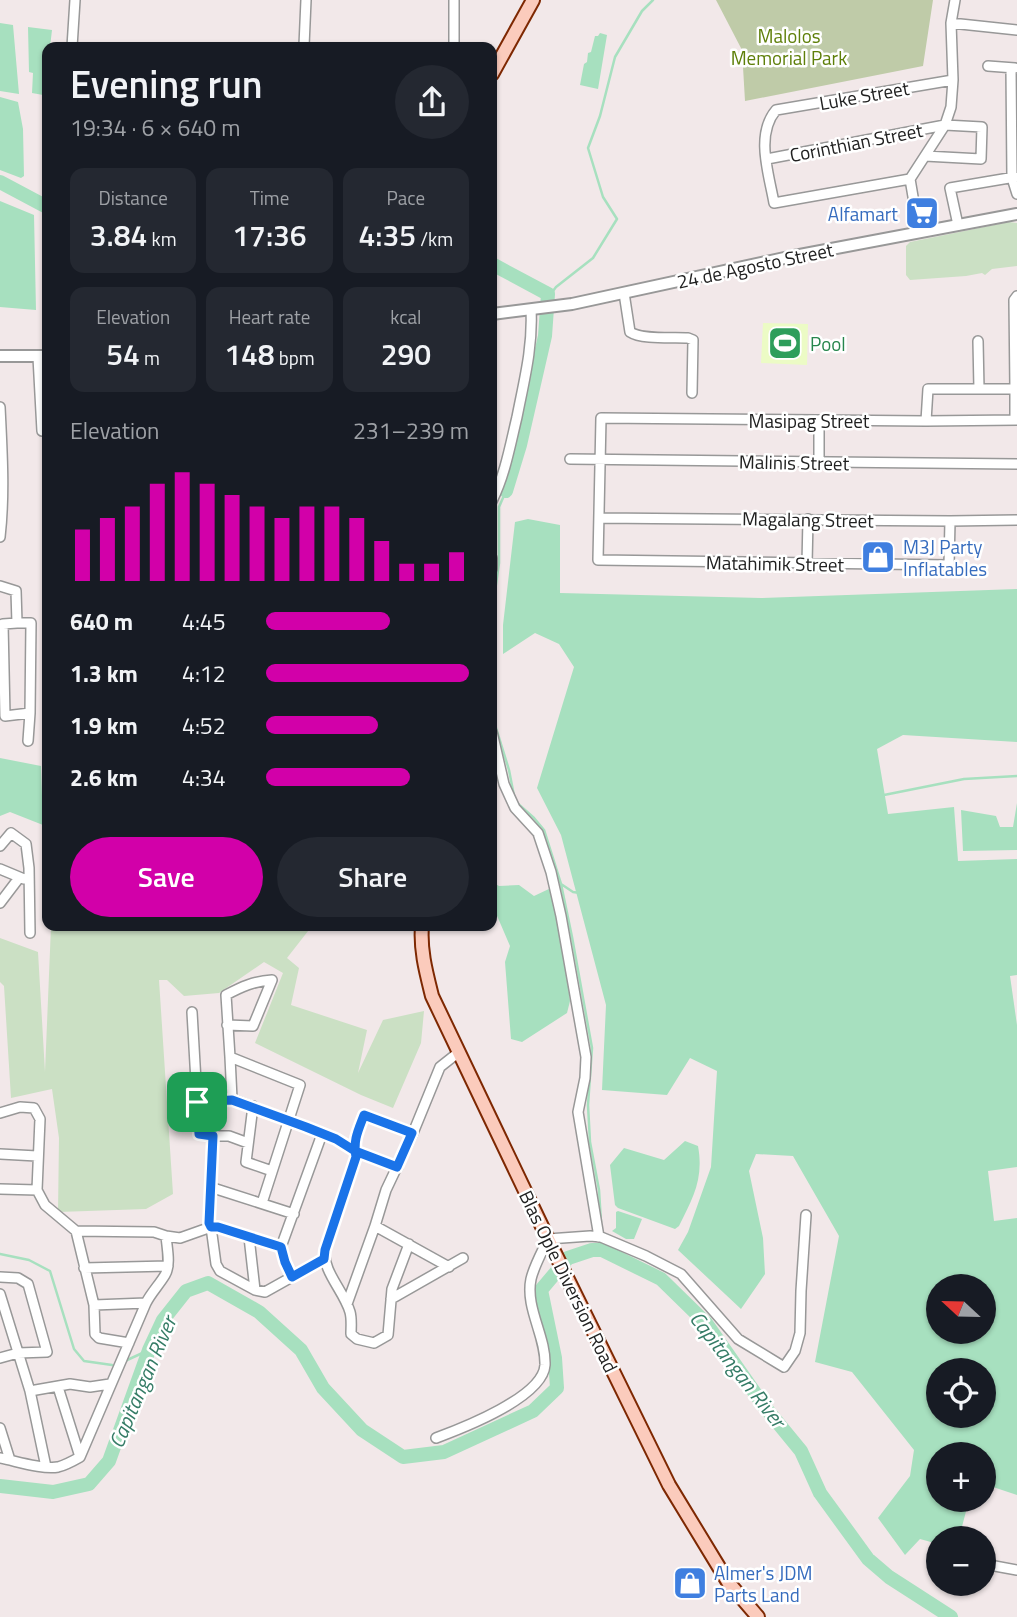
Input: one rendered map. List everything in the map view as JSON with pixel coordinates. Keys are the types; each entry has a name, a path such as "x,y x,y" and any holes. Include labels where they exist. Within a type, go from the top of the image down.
{"main road":[{"path":"497,65 533,0"},
{"name":"Blas Ople Diversion Road","path":"422,931 424,967 432,996 562,1269 669,1485 728,1582 758,1617"}],"street":[{"path":"72,42 75,0"},
{"path":"304,42 306,0"},
{"path":"454,0 454,42"},
{"path":"919,232 910,179 945,125 951,107 951,23 955,0"},
{"path":"951,23 1017,30"},
{"path":"988,66 1014,68 1017,194"},
{"name":"Luke Street","path":"767,159 764,138 767,123 776,110 953,80"},
{"name":"Corinthian Street","path":"767,159 945,125 982,127 981,159 925,156"},
{"path":"767,159 774,203 910,179"},
{"path":"958,225 950,188 1015,177"},
{"name":"24 de Agosto Street","path":"497,313 624,293 789,257 1017,214"},
{"path":"624,293 632,334 688,338 693,341 692,393"},
{"path":"1016,420 1014,300 1017,296"},
{"path":"497,492 521,396 532,340 534,309"},
{"path":"978,341 979,389"},
{"path":"0,356 42,356"},
{"path":"926,421 928,389 1015,389"},
{"path":"0,407 3,510 0,537"},
{"name":"Masipag Street","path":"600,459 601,418 1016,420"},
{"path":"819,420 819,462"},
{"name":"Malinis Street","path":"570,459 1017,464"},
{"path":"599,518 600,459"},
{"name":"Magalang Street","path":"599,518 1017,520"},
{"name":"Matahimik Street","path":"599,518 598,560 807,564 949,565 950,521"},
{"path":"807,564 808,519"},
{"path":"0,586 16,591 17,623"},
{"path":"28,741 30,713 31,623 3,624 5,716 30,713"},
{"path":"497,748 504,784 515,808 538,833 551,872 561,916 586,1057 578,1112 600,1237"},
{"path":"0,846 12,833 26,844 24,879 30,933"},
{"path":"0,869 24,879"},
{"path":"0,903 24,879"},
{"path":"227,1025 253,1026 272,980 260,980 226,995 227,1025 232,1100"},
{"path":"192,1012 199,1134 229,1136 248,1143"},
{"path":"347,1304 386,1189 440,1067 459,1052"},
{"path":"230,1057 300,1085 262,1203"},
{"path":"197,1102 232,1100 253,1106 397,1167"},
{"path":"253,1106 246,1162 272,1171"},
{"path":"0,1113 20,1107 34,1108 40,1119 37,1189 45,1205 76,1231 94,1305 95,1334 99,1338 129,1343"},
{"path":"410,1244 392,1289 388,1335 374,1343 356,1339 351,1334 352,1315 324,1259 356,1157 354,1143 364,1115 412,1133"},
{"path":"292,1277 281,1247 322,1134"},
{"path":"213,1136 209,1223 216,1264 220,1271 255,1290 265,1292 324,1259"},
{"path":"0,1154 37,1156"},
{"path":"209,1187 294,1214"},
{"path":"0,1189 37,1189"},
{"path":"436,1438 478,1421 524,1396 538,1381 545,1366 531,1302 531,1280 549,1241 600,1237 612,1240 681,1274 738,1339 785,1367 795,1351 800,1333 806,1215"},
{"path":"375,1226 449,1267"},
{"path":"76,1231 154,1233 185,1237 218,1227 281,1247"},
{"path":"0,1428 5,1459 56,1468 80,1457 151,1292 166,1275 169,1266 166,1236"},
{"path":"249,1237 255,1290"},
{"path":"391,1299 463,1258"},
{"path":"84,1268 169,1266"},
{"path":"0,1277 18,1278 28,1284 47,1352 18,1353 0,1358"},
{"path":"0,1294 30,1391 46,1467"},
{"path":"94,1305 146,1303"},
{"path":"30,1391 70,1384 90,1387 110,1384"},
{"path":"58,1387 80,1457"},
{"path":"996,1566 1017,1570"}],"shaded area":[{"path":"0,23 13,25 19,94 0,91"},
{"path":"28,27 52,30 51,42 42,42 42,95 32,93 33,73 29,72"},
{"path":"600,33 607,35 598,89 580,85 588,53 591,52 595,36"},
{"path":"0,97 18,102 23,129 24,176 21,178 0,170"},
{"path":"0,201 34,215 36,310 0,307"},
{"path":"1009,222 1017,223 1017,266 992,269 985,275 982,273 910,280 906,275 906,246 910,242"},
{"path":"763,323 808,324 807,365 761,363"},
{"path":"528,519 560,525 560,593 761,598 1017,589 1017,742 903,735 877,749 888,814 954,807 958,861 1017,859 1017,975 1010,976 1017,1025 1017,1167 988,1171 994,1221 1017,1218 1017,1495 996,1488 996,1442 926,1442 926,1512 966,1512 962,1526 926,1526 926,1541 920,1539 905,1555 878,1518 910,1476 914,1450 852,1372 815,1362 839,1236 793,1156 756,1154 749,1171 763,1238 765,1274 741,1309 678,1250 688,1232 711,1167 717,1071 690,1058 667,1095 602,1090 606,1005 561,835 537,788 574,667 559,644 535,633 503,654 503,625 515,522"},
{"path":"0,758 41,766 42,825 10,812 0,816"},
{"path":"1017,803 1017,850 963,851 961,810 996,816 1000,827 1013,827"},
{"path":"497,885 519,885 534,896 551,888 570,1001 567,1013 522,1042 511,1039 505,962 510,946 497,916"},
{"path":"51,931 308,931 287,958 299,968 291,1005 367,1030 358,1073 383,1020 424,1011 421,1043 393,1108 255,1043 283,973 264,962 219,993 184,996 167,980 159,980 173,1194 146,1209 58,1212 59,1138 52,1089 11,1098 4,986 0,982 0,938 38,952 45,1072"},
{"path":"685,1141 698,1146 700,1168 693,1197 679,1226 675,1229 615,1205 610,1165 624,1148 664,1160"},
{"path":"618,1211 642,1219 634,1239 626,1239 612,1231 616,1228"}],"green space":[{"name":"Malolos Memorial Park","path":"716,0 933,0 923,66 745,101 742,50"}],"waterway":[{"path":"547,299 556,287 593,258 617,219 603,197 588,148 600,116 615,57 642,11 653,0"},
{"path":"0,182 42,204"},
{"path":"497,267 548,294 545,336 520,445 506,491"},
{"path":"497,577 499,507 506,491"},
{"path":"497,731 514,796"},
{"path":"884,795 964,779 1017,776"},
{"path":"516,802 544,830 561,884 572,937 592,1048 588,1105 601,1222"},
{"path":"561,884 580,893"},
{"path":"602,1239 602,1250"},
{"name":"Capitangan River","path":"0,1486 53,1492 89,1484 109,1461 149,1350 163,1320 186,1291 208,1283 259,1312 301,1350 323,1388 362,1430 403,1457 444,1452 533,1411 557,1388 555,1358 541,1290 568,1258 592,1250 602,1250 661,1279 706,1323 764,1406 801,1451 820,1493 868,1559 889,1577 951,1617"},
{"path":"0,1254 29,1260 50,1271 74,1349 84,1361 112,1365"},
{"path":"125,1361 149,1350"}],"place":[{"name":"Alfamart","path":"922,213"},
{"name":"Pool","path":"785,343"},
{"name":"M3J Party Inflatables","path":"878,557"},
{"name":"Almer's JDM Parts Land","path":"690,1583"}],"route":[{"path":"197,1102 199,1134 213,1136 209,1187 211,1227 281,1247 292,1277 324,1259 356,1157 355,1151 354,1143 364,1115 412,1133 397,1167 355,1151 336,1139 253,1106 232,1100 197,1102"}]}
